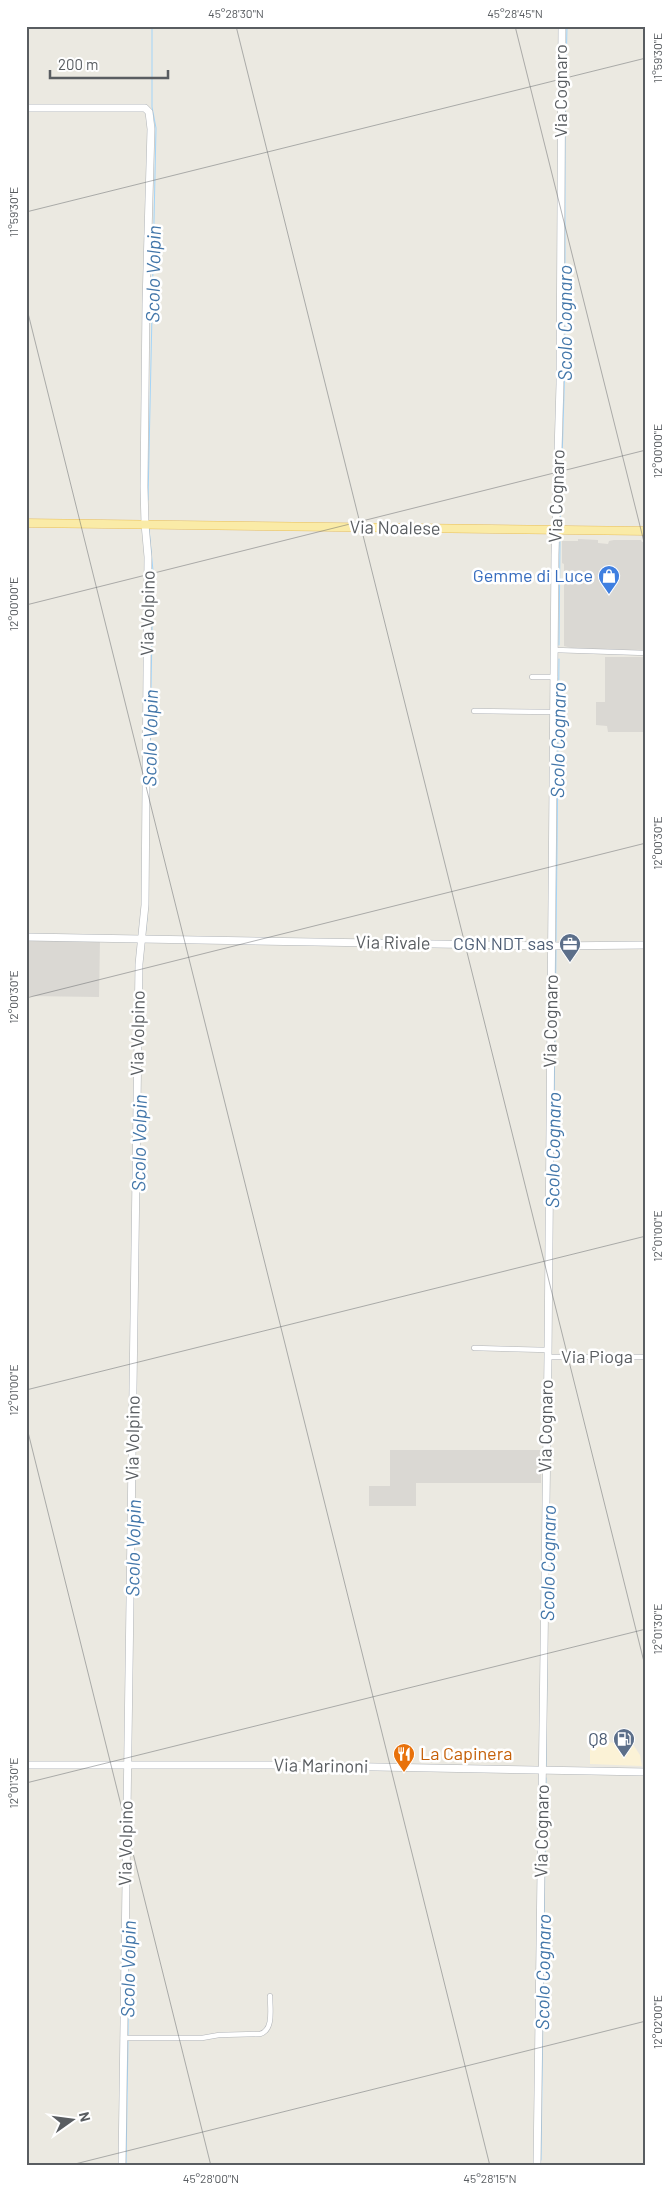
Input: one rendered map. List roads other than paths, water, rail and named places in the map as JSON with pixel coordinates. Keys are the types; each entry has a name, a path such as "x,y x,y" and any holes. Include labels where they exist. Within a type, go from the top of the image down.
{"main road":[{"name":"Via Noalese","path":"26,522 646,531"}],"street":[{"name":"Via Cognaro","path":"537,2166 548,1353 556,530 560,384 562,26"},
{"name":"Via Volpino","path":"26,108 144,108 149,111 152,145 146,306 145,524 148,552 148,586 145,904 144,939 139,964 131,1590 126,1767 126,2038 122,2166"},
{"path":"555,650 646,653"},
{"path":"532,677 555,677"},
{"path":"474,711 554,712"},
{"name":"Via Rivale","path":"26,937 646,945"},
{"name":"Via Pioga","path":"474,1348 646,1357"},
{"name":"Via Marinoni","path":"26,1765 126,1767 271,1765 542,1772 646,1772"},
{"path":"126,2038 202,2038 219,2034 266,2033 269,2028 270,1996"}],"waterway":[{"name":"Scolo Volpin","path":"148,500 156,128 152,107 152,26"},
{"name":"Scolo Cognaro","path":"565,114 567,26"},
{"name":"Scolo Cognaro","path":"560,526 565,361 565,119"},
{"name":"Scolo Volpin","path":"149,528 153,571 150,751"},
{"name":"Scolo Cognaro","path":"559,645 560,541"},
{"name":"Scolo Cognaro","path":"556,941 559,659"},
{"name":"Scolo Volpin","path":"145,936 147,918"},
{"name":"Scolo Cognaro","path":"553,1193 556,950"},
{"name":"Scolo Cognaro","path":"546,1766 547,1660"},
{"name":"Scolo Cognaro","path":"541,2160 546,1778"},
{"name":"Scolo Volpin","path":"128,2037 129,1926"},
{"name":"Scolo Volpin","path":"126,2166 128,2041"}],"place":[{"name":"Gemme di Luce","path":"609,595"},
{"name":"CGN NDT sas","path":"570,963"},
{"name":"Q8","path":"624,1758"},
{"name":"La Capinera","path":"404,1773"}]}
